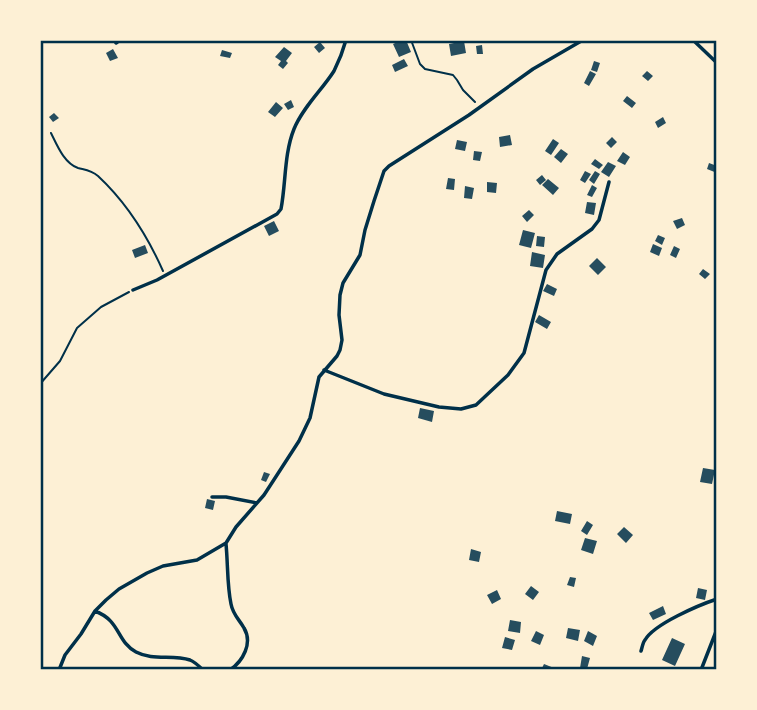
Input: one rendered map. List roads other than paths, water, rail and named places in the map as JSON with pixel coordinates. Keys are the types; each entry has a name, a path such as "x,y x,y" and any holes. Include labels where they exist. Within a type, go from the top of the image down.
{"street":[{"path":"133,290 277,214 281,209 294,130 333,72 346,40"},
{"path":"59,670 65,655 95,611 119,589 147,572 163,566 197,560 226,543 277,475 312,412 316,383 340,350 342,340 339,315 343,283 360,255 384,171 533,69 583,40"},
{"path":"695,41 717,63"},
{"path":"324,370 384,394 439,407 461,409 477,405 508,375 524,353 546,270 557,254 592,229 599,220 609,182"},
{"path":"212,497 257,503"},
{"path":"226,543 232,612 246,629 248,638 243,658 230,670"},
{"path":"642,650 645,638 653,631 685,612 717,599"},
{"path":"95,611 110,618 135,652 147,656 189,660 203,670"},
{"path":"701,670 717,629"}]}
